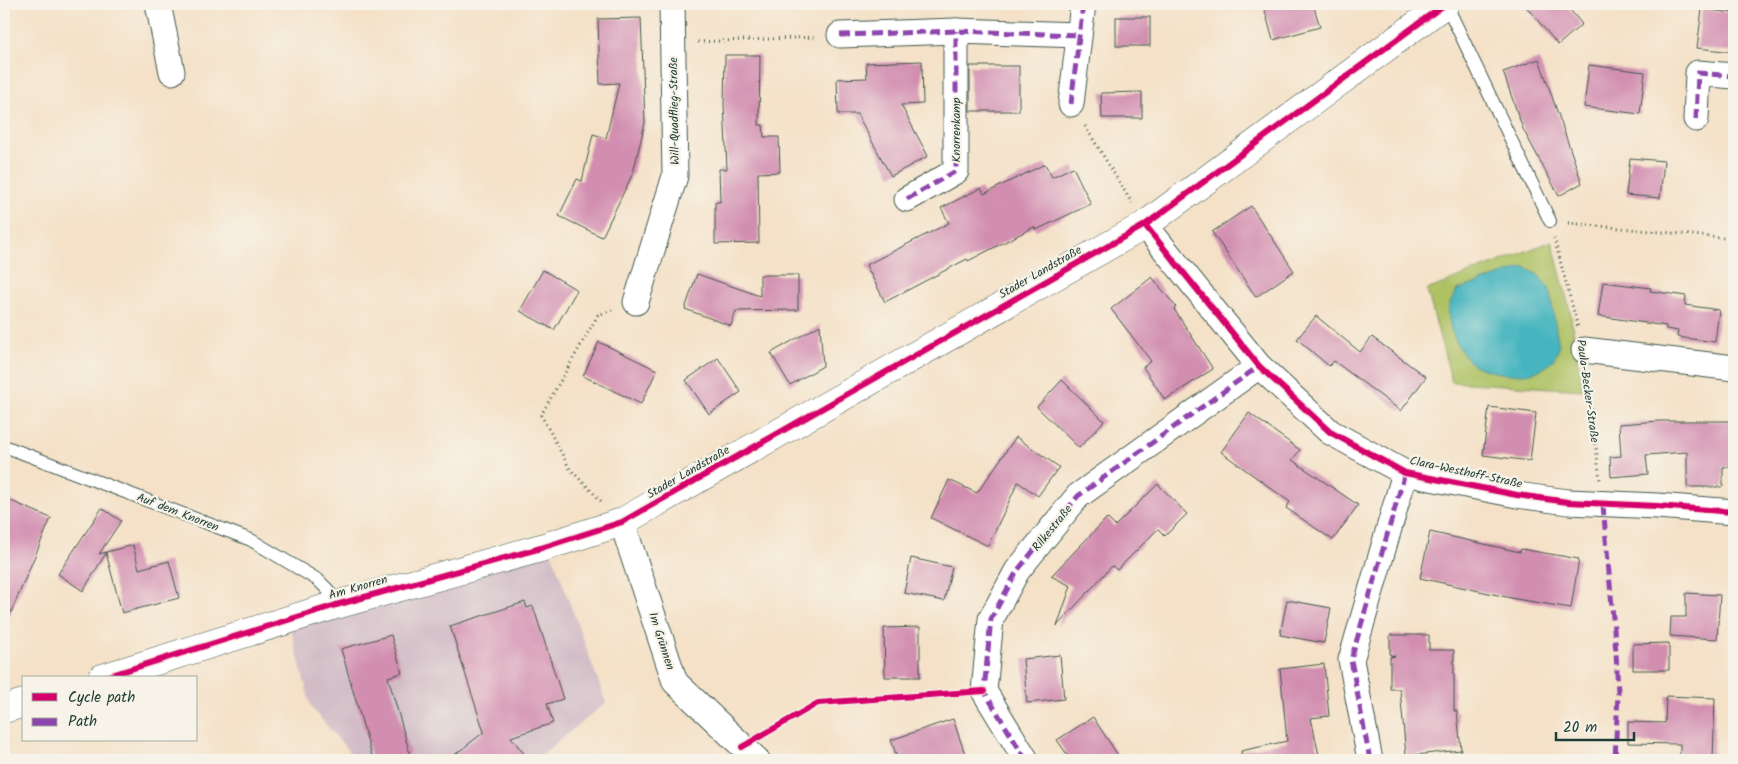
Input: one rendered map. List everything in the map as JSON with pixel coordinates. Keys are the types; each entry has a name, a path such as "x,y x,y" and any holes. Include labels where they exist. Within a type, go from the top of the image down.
{"street":[{"path":"158,4 172,72"},
{"name":"Will-Quadflieg-Straße","path":"636,302 675,176 672,4"},
{"path":"1071,104 1083,4"},
{"name":"Stader Landstraße","path":"622,522 1145,225 1446,4"},
{"path":"840,36 956,31 1079,35"},
{"name":"Knorrenkamp","path":"907,200 956,171 956,31"},
{"path":"1696,119 1698,73 1734,76"},
{"name":"Clara-Westhoff-Straße","path":"1145,225 1259,366 1330,432 1405,472 1517,495 1568,502 1734,512"},
{"path":"1584,350 1734,368"},
{"name":"Rilkestraße","path":"1026,760 984,691 991,619 1017,571 1078,496 1259,366"},
{"path":"1370,760 1351,660 1405,472"},
{"name":"Am Knorren","path":"108,676 336,605 541,548 622,522"},
{"name":"Im Grünnen","path":"622,522 675,682 757,760"},
{"path":"4,709 22,704"}],"lane":[{"path":"1446,4 1550,221"},
{"name":"Auf dem Knorren","path":"4,446 251,540 318,580 328,590 336,605"}],"path":[{"path":"672,43 840,36"},
{"path":"1071,104 1145,225"},
{"path":"1550,221 1734,239"},
{"path":"622,522 570,469 541,415 598,315 636,302"}],"shaded area":[{"path":"551,551 606,703 535,760 356,760 311,707 290,626"}],"green space":[{"path":"1552,241 1570,311 1583,390 1452,382 1427,290"}],"water":[{"path":"1525,267 1538,275 1549,288 1559,347 1555,357 1542,369 1524,374 1504,374 1476,366 1463,354 1455,339 1449,314 1451,300 1457,290"}],"building":[{"path":"1263,4 1313,4 1320,27 1273,40"},
{"path":"1524,4 1565,4 1582,24 1558,45"},
{"path":"1702,9 1734,13 1734,52 1697,48"},
{"path":"1116,17 1150,17 1150,46 1116,46"},
{"path":"641,18 645,123 633,173 602,237 559,216 577,179 582,181 593,134 606,138 619,83 600,84 598,19"},
{"path":"725,55 760,55 759,125 763,125 764,137 779,137 780,172 758,173 759,243 715,244 715,202 720,202 719,169 727,169 724,104"},
{"path":"1539,59 1582,183 1559,196 1523,129 1503,72"},
{"path":"922,61 923,104 901,105 928,156 891,176 857,114 838,114 837,79 867,78 866,63"},
{"path":"1589,65 1645,72 1640,114 1584,107"},
{"path":"970,66 1019,66 1019,111 970,111"},
{"path":"1142,92 1142,118 1102,118 1101,93"},
{"path":"1630,158 1664,161 1660,198 1626,195"},
{"path":"1045,164 1052,177 1073,167 1091,204 1036,230 1034,227 968,261 967,259 885,302 866,265 949,223 941,208 981,188 984,194"},
{"path":"1251,206 1294,271 1256,297 1212,232"},
{"path":"543,270 577,290 554,330 520,311"},
{"path":"697,274 760,296 760,275 798,275 798,310 736,311 731,326 685,309"},
{"path":"1152,277 1176,307 1174,309 1213,369 1165,400 1143,367 1151,361 1111,309"},
{"path":"1603,282 1651,288 1650,291 1686,296 1685,305 1719,310 1715,342 1677,337 1678,331 1666,329 1666,326 1598,316"},
{"path":"1316,316 1360,352 1372,337 1426,377 1401,411 1334,361 1329,366 1297,339"},
{"path":"820,325 823,366 790,385 771,353"},
{"path":"599,342 657,370 641,404 583,376"},
{"path":"718,358 741,392 709,414 686,380"},
{"path":"1062,380 1104,421 1079,448 1037,407"},
{"path":"1489,407 1536,413 1530,461 1483,455"},
{"path":"1249,413 1300,450 1292,460 1358,505 1333,540 1286,508 1290,502 1221,452"},
{"path":"1660,421 1732,421 1732,430 1734,430 1734,467 1723,467 1723,487 1687,487 1687,452 1646,455 1648,474 1611,477 1610,457 1621,456 1619,424"},
{"path":"1016,437 1059,467 1038,496 1018,482 988,546 931,518 949,480 977,493"},
{"path":"1158,484 1187,514 1165,536 1158,529 1117,570 1112,566 1057,626 1071,586 1051,576 1107,518 1115,526"},
{"path":"4,498 51,518 4,629"},
{"path":"102,508 121,521 99,554 133,545 139,569 169,561 179,598 122,613 106,553 83,591 58,574"},
{"path":"1430,532 1520,552 1521,549 1579,559 1571,608 1516,599 1420,578"},
{"path":"911,558 952,567 944,601 904,593"},
{"path":"1686,593 1720,595 1717,639 1670,636 1671,617 1686,617"},
{"path":"1287,600 1331,608 1324,643 1280,635"},
{"path":"525,602 527,608 533,606 563,699 547,704 553,723 511,737 529,760 448,760 484,732 450,626"},
{"path":"920,627 920,677 885,677 884,628"},
{"path":"391,635 402,673 388,677 410,754 387,760 373,760 341,649"},
{"path":"1390,635 1429,635 1429,650 1454,650 1454,711 1457,711 1461,750 1406,756 1400,689 1390,689 1390,657 1395,656 1390,655"},
{"path":"1669,643 1669,670 1633,670 1633,644"},
{"path":"1060,655 1064,699 1027,703 1023,659"},
{"path":"1324,664 1329,716 1311,718 1320,760 1242,760 1241,751 1287,741 1280,669"},
{"path":"1666,696 1715,698 1713,760 1680,760 1680,744 1628,743 1628,722 1665,723"},
{"path":"1093,717 1121,760 1071,760 1057,740"},
{"path":"953,719 967,760 898,760 891,740"}],"marked path":[{"path":"1071,104 1083,4"},
{"path":"840,35 956,31 1079,35"},
{"path":"907,199 956,171 956,31"},
{"path":"1696,119 1698,73 1734,76"},
{"path":"1026,760 984,691 991,619 1017,571 1078,496 1259,366"},
{"path":"1370,760 1351,660 1405,473"},
{"path":"1603,505 1618,693 1615,760"}],"cycle path":[{"path":"108,676 336,605 541,548 622,522 1145,225 1445,4"},
{"path":"1145,225 1259,366 1330,432 1405,473 1517,495 1568,502 1734,512"},
{"path":"742,747 818,703 984,691"}]}
